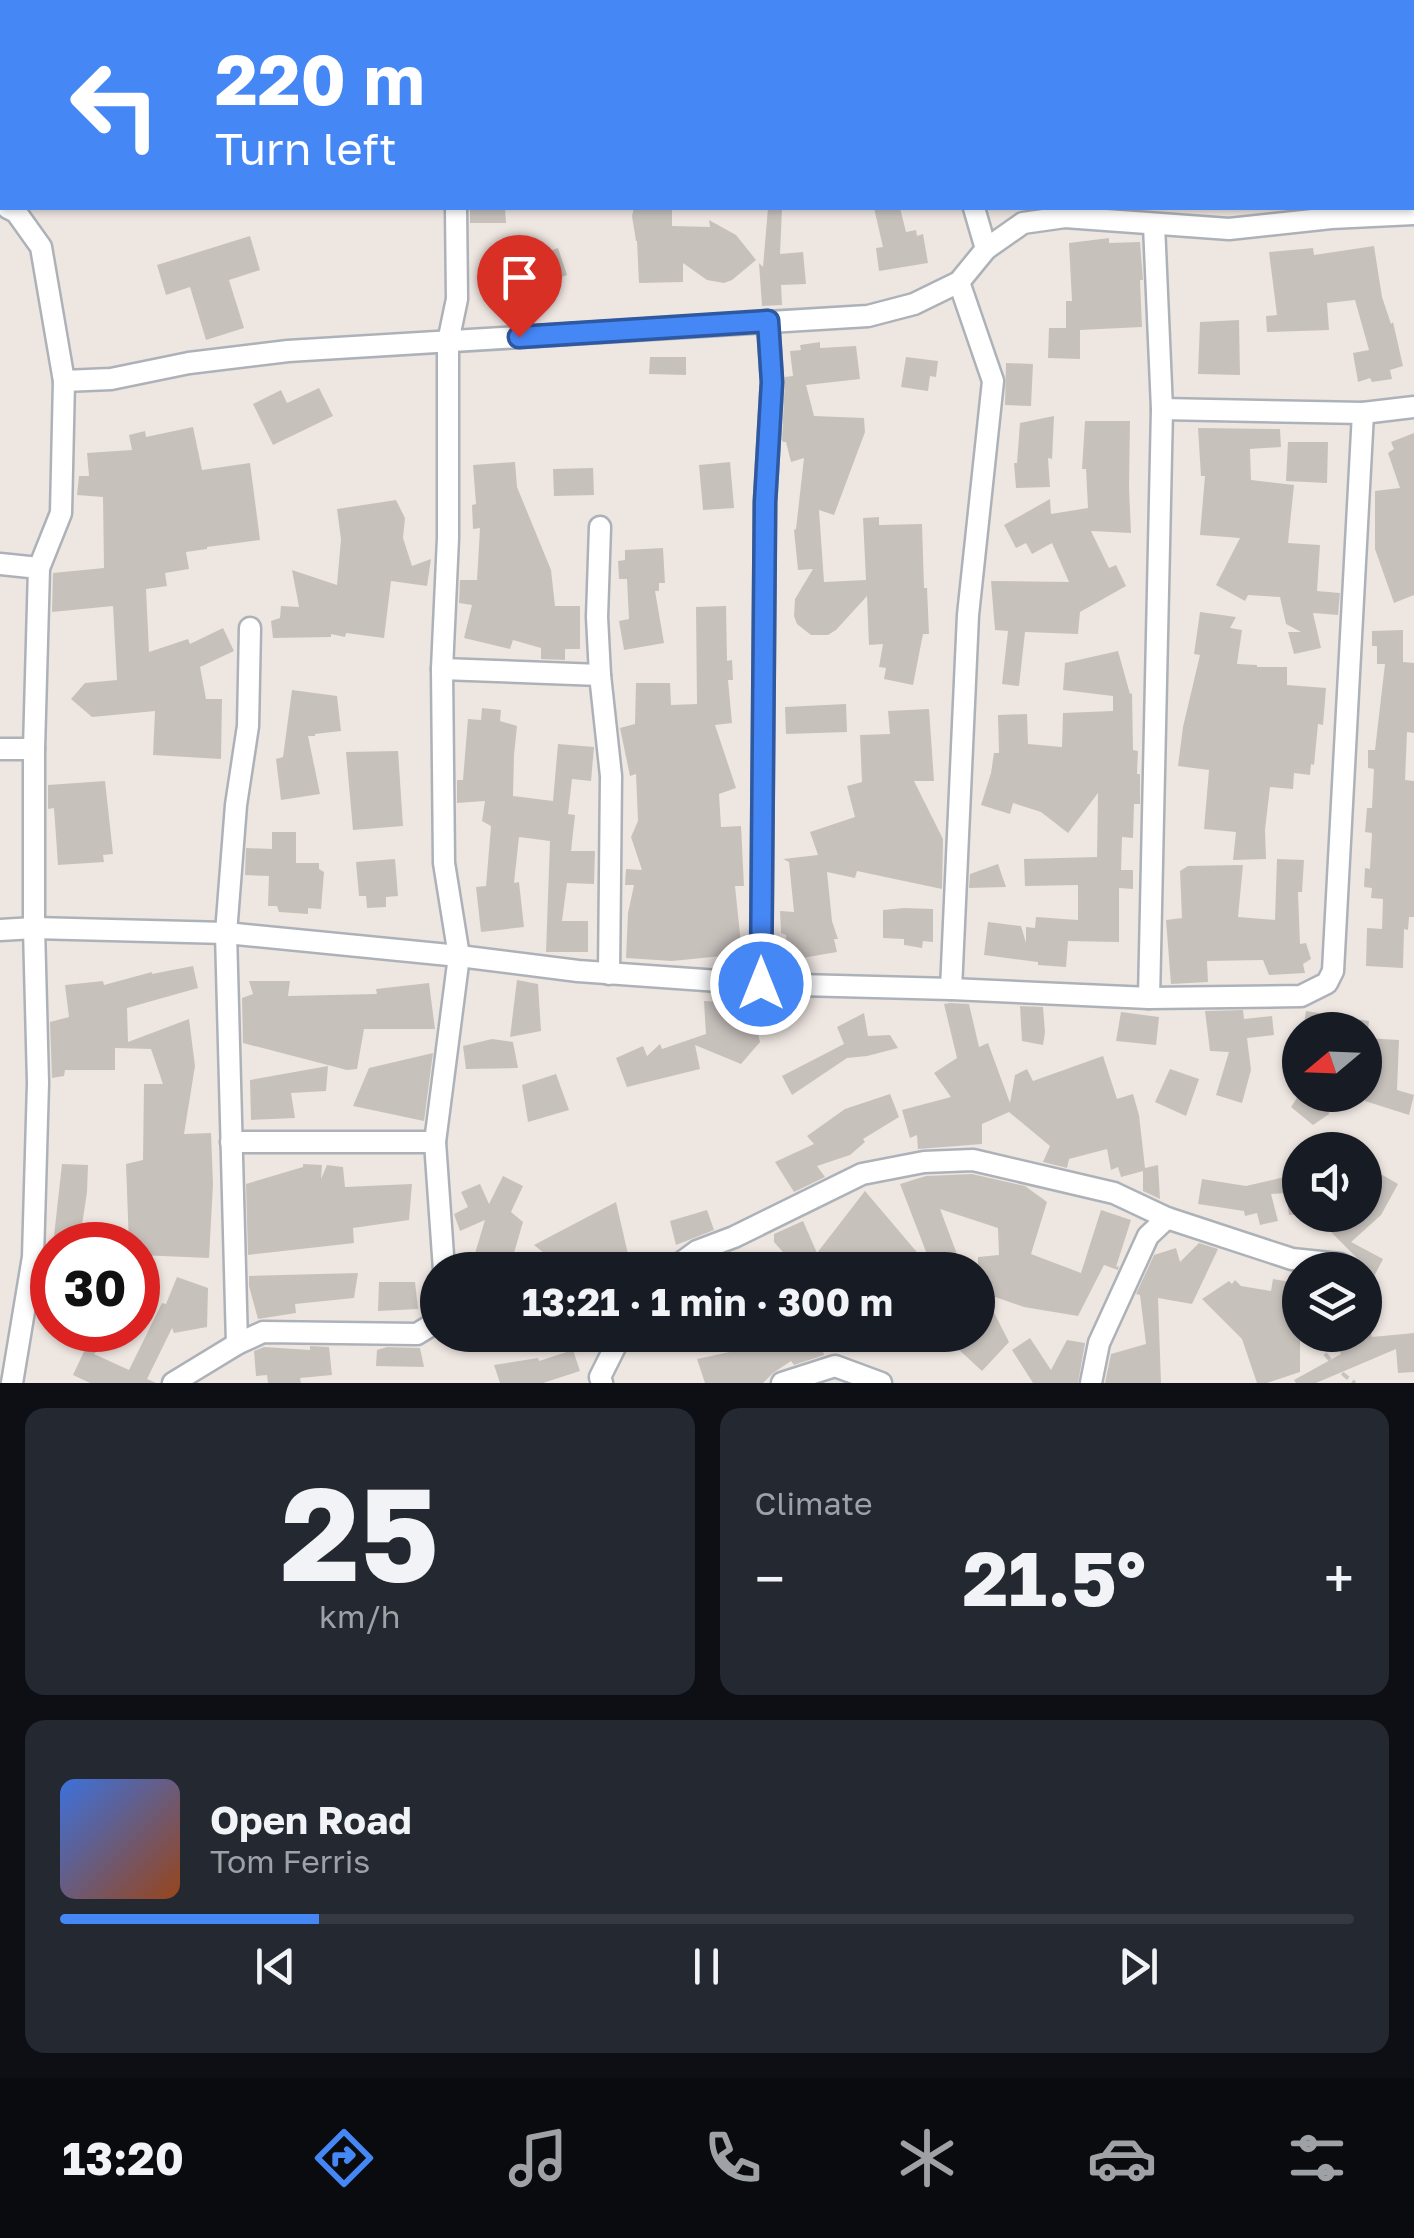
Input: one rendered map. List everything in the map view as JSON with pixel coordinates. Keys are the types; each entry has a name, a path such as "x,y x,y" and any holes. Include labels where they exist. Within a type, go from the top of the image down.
{"street":[{"path":"12,210 40,247 64,381 62,513 39,568 34,750 38,1083 33,1258 12,1383"},
{"path":"443,1252 435,1142 459,956 444,862 442,669 448,538 448,342 457,299 456,210"},
{"path":"975,210 986,249"},
{"path":"64,381 111,379 189,362 288,351 868,316 914,304 958,282 986,249 1024,223 1065,217 1144,219 1229,229 1332,213 1414,214"},
{"path":"1144,219 1162,410 1149,998"},
{"path":"950,989 968,615 993,382 958,282"},
{"path":"761,984 765,502 772,382 768,321"},
{"path":"1162,410 1363,413 1414,407"},
{"path":"0,930 226,934 609,974 761,984 1149,998 1301,996 1327,984 1332,970 1363,413"},
{"path":"600,528 597,617 611,776 609,974"},
{"path":"0,564 39,568"},
{"path":"237,1344 226,934 236,805 248,726 250,628"},
{"path":"442,669 600,674"},
{"path":"0,748 34,750"},
{"path":"231,1142 435,1142"},
{"path":"696,1252 734,1238 862,1174 924,1162 973,1160 1114,1193 1167,1218 1282,1256"},
{"path":"1091,1383 1098,1343 1148,1236 1167,1218"},
{"path":"173,1383 263,1332 420,1332"},
{"path":"602,1383 600,1377 612,1352"},
{"path":"782,1383 834,1366 881,1383"}],"path":[{"path":"1325,1352 1341,1374 1354,1383"}],"building":[{"path":"470,210 505,210 506,223 470,223"},
{"path":"634,210 672,210 672,226 710,227 709,220 736,235 756,260 724,283 707,280 683,263 683,282 639,283"},
{"path":"768,210 782,210 780,254 803,252 806,284 781,285 782,305 762,306 759,263 763,267"},
{"path":"874,210 900,210 906,232 916,230 917,236 923,234 928,263 879,271 876,248 883,247"},
{"path":"250,236 260,270 229,280 244,328 206,340 190,287 166,295 157,265"},
{"path":"1109,238 1109,243 1140,242 1142,327 1080,330 1080,359 1048,358 1049,328 1066,328 1066,301 1072,301 1069,243"},
{"path":"1374,246 1382,297 1393,322 1403,366 1390,370 1392,379 1358,382 1353,353 1369,350 1355,300 1327,303 1329,330 1267,332 1266,316 1277,315 1269,252 1313,248 1314,255"},
{"path":"558,248 567,275 537,286 527,259"},
{"path":"1239,320 1240,375 1198,374 1200,322"},
{"path":"820,342 820,348 856,346 860,379 806,385 814,416 864,418 865,432 834,515 819,510 824,582 866,580 863,518 879,517 879,525 922,524 929,634 923,634 913,685 884,679 886,668 879,667 883,644 869,645 867,596 828,635 811,635 797,624 794,616 795,599 813,569 798,570 794,530 804,458 791,462 782,440 785,377 793,376 790,351"},
{"path":"650,357 686,357 686,375 649,374"},
{"path":"906,357 938,361 936,377 930,376 928,391 901,387"},
{"path":"1006,363 1033,364 1031,406 1005,405"},
{"path":"319,388 333,416 273,445 253,404 281,390 287,403"},
{"path":"1054,416 1052,459 1048,458 1050,487 1016,488 1014,463 1020,423"},
{"path":"1085,421 1130,421 1131,533 1091,531 1109,568 1116,565 1126,586 1080,612 1078,634 1025,632 1019,686 1002,684 1008,631 995,630 991,581 1069,582 1052,543 1032,554 1026,543 1016,548 1004,525 1050,499 1051,514 1088,508 1086,469 1082,469"},
{"path":"193,427 202,470 250,463 260,540 186,552 189,569 165,573 167,586 146,589 149,652 188,639 190,644 223,628 234,651 200,667 206,699 222,699 221,759 153,755 155,711 92,717 71,699 85,683 117,680 113,606 52,612 53,573 104,568 103,497 77,495 79,476 89,476 87,453 132,450 129,435 145,431 146,437"},
{"path":"1198,428 1280,429 1281,447 1250,449 1251,480 1294,485 1288,543 1320,545 1317,591 1340,593 1338,615 1313,613 1321,648 1294,654 1288,632 1301,632 1286,624 1280,597 1248,595 1245,601 1216,585 1240,538 1200,535 1205,476 1201,476"},
{"path":"1414,433 1414,595 1394,603 1375,549 1375,491 1400,488 1388,453 1394,449 1391,442"},
{"path":"1288,442 1328,442 1327,483 1286,481"},
{"path":"515,462 517,487 551,570 555,606 580,606 580,649 565,649 565,660 541,659 541,648 513,640 510,649 464,638 472,605 459,603 460,580 477,580 480,528 473,529 473,465"},
{"path":"730,462 734,508 703,510 699,465"},
{"path":"593,468 594,495 554,496 553,469"},
{"path":"396,500 405,518 403,538 412,566 431,559 427,586 391,581 384,638 346,633 345,637 331,634 273,638 271,621 280,618 281,606 299,607 292,570 337,585 341,539 337,509"},
{"path":"663,548 665,583 659,583 659,591 655,591 664,643 624,650 619,621 629,619 627,579 619,579 618,561 625,560 625,550"},
{"path":"726,606 727,661 732,660 733,680 728,680 732,723 715,725 736,788 719,794 721,827 741,826 744,886 735,886 742,954 672,961 626,958 634,885 625,885 626,869 642,870 631,837 638,821 636,774 630,776 620,728 635,724 636,683 670,683 671,705 697,704 696,607"},
{"path":"1200,612 1236,617 1230,628 1242,630 1237,664 1287,667 1287,685 1326,688 1323,725 1318,724 1310,775 1294,773 1293,789 1270,787 1266,859 1233,860 1236,832 1204,829 1209,770 1178,766 1200,655 1194,654"},
{"path":"1403,630 1403,662 1414,663 1414,733 1407,732 1405,780 1414,781 1414,917 1409,917 1408,930 1404,929 1403,968 1366,966 1367,928 1382,929 1383,899 1371,898 1372,888 1364,887 1365,868 1370,869 1372,833 1365,832 1367,808 1372,808 1374,769 1368,768 1368,750 1375,750 1385,664 1377,664 1372,631"},
{"path":"1118,651 1132,693 1133,750 1138,751 1140,774 1140,804 1134,804 1133,838 1122,837 1121,870 1133,870 1133,889 1119,888 1119,942 1068,941 1066,967 984,955 988,922 1021,926 1026,943 1026,927 1035,928 1036,917 1078,920 1078,885 1025,886 1024,859 1097,857 1098,793 1068,833 1041,812 1013,803 1010,814 981,805 994,753 999,753 998,715 1027,714 1028,744 1062,747 1063,713 1113,711 1113,696 1063,690 1065,663"},
{"path":"292,690 337,696 341,731 308,736 320,794 281,800 276,759 283,757"},
{"path":"846,704 847,732 786,734 785,707"},
{"path":"482,708 501,710 500,721 517,726 513,796 553,801 558,744 594,747 591,781 572,779 568,814 575,815 571,851 595,851 594,884 567,883 562,921 588,921 588,952 546,952 550,841 519,837 514,883 519,882 524,927 481,932 476,887 486,886 491,826 482,821 485,801 457,803 457,780 463,780 468,719 481,720"},
{"path":"929,709 934,781 914,781 943,839 942,889 857,871 855,878 827,872 837,952 802,958 797,950 787,949 786,935 781,933 780,911 794,912 789,862 783,859 818,855 810,832 855,817 847,786 862,782 860,735 890,734 888,711"},
{"path":"398,751 403,826 353,830 346,752"},
{"path":"105,781 113,854 103,855 104,862 58,865 54,808 48,809 48,785"},
{"path":"272,832 296,832 296,863 319,863 324,872 321,909 308,908 308,914 279,912 277,906 268,906 269,876 245,875 246,848 272,849"},
{"path":"395,859 398,896 386,897 386,907 367,908 366,896 359,896 356,862"},
{"path":"1277,859 1304,860 1302,892 1298,892 1300,944 1306,943 1311,959 1303,964 1305,973 1269,975 1263,960 1207,961 1208,982 1171,984 1166,920 1182,918 1180,871 1188,866 1243,865 1238,917 1275,920"},
{"path":"998,864 1006,887 969,888 970,874"},
{"path":"933,909 933,942 923,941 922,948 904,945 904,939 883,938 883,910"},
{"path":"193,966 198,988 127,1008 128,1042 189,1019 195,1066 184,1134 211,1133 209,1258 160,1256 160,1222 128,1222 126,1164 143,1160 144,1084 163,1084 151,1049 115,1048 115,1070 65,1070 64,1076 52,1078 50,1022 69,1017 65,985 103,981 104,985"},
{"path":"517,980 538,984 541,1031 510,1037"},
{"path":"249,981 290,981 288,996 377,994 376,989 429,983 435,1029 364,1029 357,1069 347,1070 243,1043 242,998 253,994"},
{"path":"704,1001 751,1004 760,1042 741,1064 695,1045 700,1069 627,1087 616,1058 643,1046 647,1056 660,1044 662,1049 706,1034"},
{"path":"944,1004 969,1004 979,1047 988,1043 1010,1103 1015,1075 1027,1069 1033,1081 1103,1056 1117,1099 1133,1094 1145,1168 1158,1165 1160,1199 1143,1191 1143,1171 1121,1177 1118,1167 1111,1170 1107,1149 1069,1159 1067,1168 1043,1162 1050,1146 1009,1112 982,1124 982,1144 918,1149 917,1135 910,1138 902,1110 951,1097 934,1073 957,1058"},
{"path":"1020,1006 1043,1007 1043,1045 1022,1041"},
{"path":"1243,1010 1244,1019 1272,1016 1274,1035 1247,1038 1251,1070 1242,1103 1216,1095 1229,1052 1210,1051 1205,1011"},
{"path":"1121,1012 1159,1017 1156,1045 1116,1041"},
{"path":"864,1013 868,1036 890,1035 898,1048 847,1058 792,1095 782,1076 844,1044 837,1027"},
{"path":"492,1039 513,1042 518,1068 466,1069 463,1046"},
{"path":"1382,1039 1399,1040 1397,1090 1414,1095 1409,1115 1382,1106"},
{"path":"433,1053 424,1121 353,1106 369,1068"},
{"path":"328,1066 326,1091 291,1093 295,1118 251,1120 250,1080"},
{"path":"1170,1069 1199,1079 1186,1116 1155,1102"},
{"path":"556,1074 569,1110 528,1122 522,1085"},
{"path":"890,1094 899,1117 863,1139 865,1142 850,1155 817,1166 825,1177 794,1192 775,1162 814,1144 807,1136 845,1109"},
{"path":"1297,1112 1329,1112 1329,1114 1313,1125"},
{"path":"62,1164 88,1165 82,1222 56,1222"},
{"path":"303,1164 322,1165 321,1179 327,1165 343,1167 345,1187 412,1184 409,1220 353,1228 354,1243 248,1255 246,1184"},
{"path":"972,1174 1025,1186 1047,1202 1031,1254 1081,1273 1101,1210 1131,1220 1118,1270 1104,1265 1078,1316 1024,1307 995,1297 998,1228 940,1209 956,1252 926,1252 900,1184 926,1176"},
{"path":"1382,1175 1398,1184 1382,1213"},
{"path":"503,1176 523,1186 511,1212 523,1222 514,1252 475,1252 485,1220 460,1231 454,1214 468,1207 461,1192 480,1184 489,1204"},
{"path":"1282,1178 1282,1193 1271,1194 1278,1221 1260,1225 1257,1213 1245,1216 1244,1211 1198,1204 1202,1179 1246,1186"},
{"path":"865,1191 917,1252 818,1252"},
{"path":"616,1202 627,1252 543,1252 534,1245"},
{"path":"707,1210 714,1230 676,1245 670,1221"},
{"path":"803,1221 817,1252 783,1252 774,1242 774,1234"},
{"path":"1331,1232 1362,1232 1351,1242 1370,1252 1351,1252"},
{"path":"1199,1243 1218,1249 1192,1304 1158,1298 1161,1383 1105,1383 1111,1354 1146,1344 1140,1295 1136,1294 1154,1255 1176,1248 1180,1262"},
{"path":"358,1273 354,1298 295,1304 296,1313 258,1319 249,1276"},
{"path":"177,1277 208,1288 207,1327 174,1333 172,1328 147,1379 156,1383 90,1383 73,1375 84,1352 96,1352 129,1370 138,1352 160,1352 160,1307 166,1304"},
{"path":"1273,1279 1282,1281 1282,1352 1300,1352 1300,1372 1257,1383 1242,1339 1202,1299 1235,1280 1241,1286 1271,1291"},
{"path":"379,1282 415,1282 418,1309 378,1311"},
{"path":"995,1315 1009,1342 982,1371 961,1352 995,1352"},
{"path":"1414,1333 1414,1372 1398,1373 1396,1349 1316,1383 1294,1380 1341,1354 1382,1352 1382,1336"},
{"path":"1030,1338 1051,1370 1067,1340 1085,1343 1078,1383 1033,1383 1012,1350"},
{"path":"310,1346 329,1347 332,1375 300,1378 301,1383 268,1383 267,1375 256,1376 254,1351 264,1347 310,1350"},
{"path":"420,1348 424,1367 376,1366 377,1350"},
{"path":"574,1352 580,1371 543,1383 500,1383 494,1365 538,1358 539,1361"},
{"path":"730,1352 824,1355 794,1365 791,1361 763,1383 705,1383 697,1359"}],"route":[{"path":"519,337 768,321 772,382 765,502 761,984"}]}
